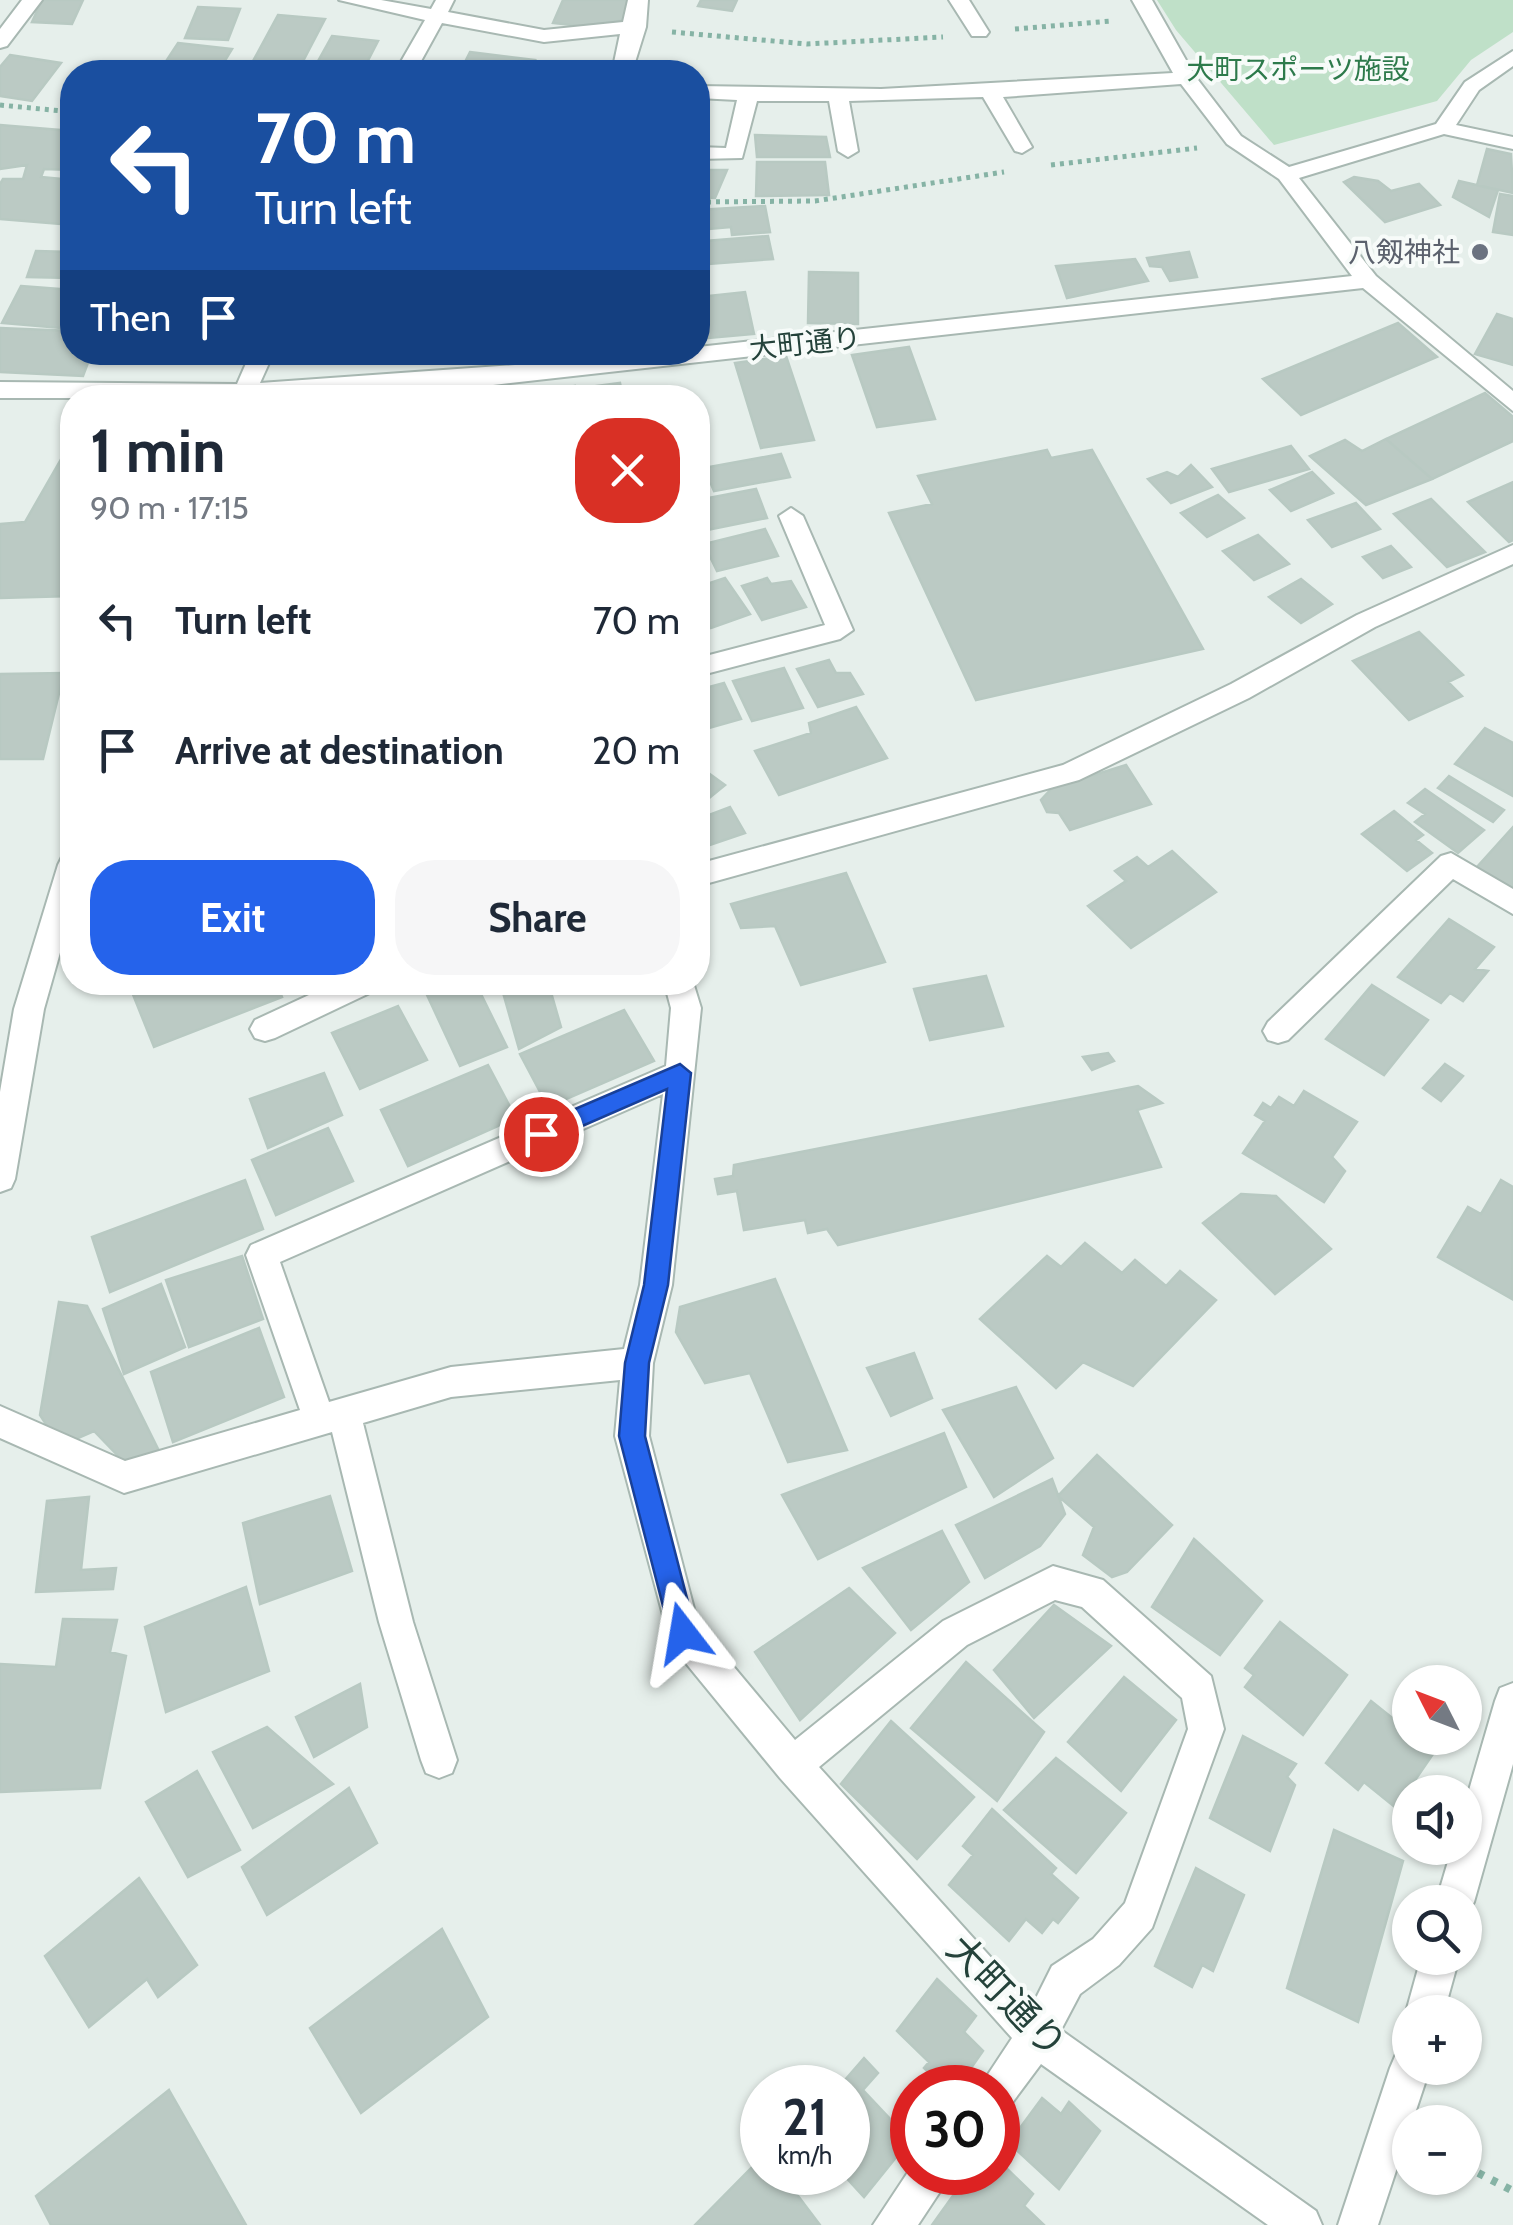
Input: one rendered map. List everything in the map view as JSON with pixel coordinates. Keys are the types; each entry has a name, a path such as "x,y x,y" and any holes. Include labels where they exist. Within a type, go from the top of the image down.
{"street":[{"path":"0,42 32,0"},
{"path":"349,0 441,8 544,36 636,27"},
{"path":"626,60 636,27 638,0"},
{"path":"959,0 979,32"},
{"path":"412,60 441,8"},
{"path":"1147,9 1186,78 1234,140 1286,175 1368,281 1513,403"},
{"path":"1444,128 1472,86 1513,57"},
{"path":"710,92 838,96 991,93 1186,78"},
{"path":"991,93 1022,147"},
{"path":"710,153 735,154 748,94"},
{"path":"838,96 848,151"},
{"path":"1286,175 1444,128 1513,143"},
{"name":"大町通り","path":"710,361 1368,281"},
{"name":"大町通り","path":"510,385 675,365"},
{"name":"大町通り","path":"0,390 60,391"},
{"path":"710,665 840,630 791,516"},
{"path":"710,872 1070,772 1240,691 1366,621 1513,554"},
{"path":"1278,1030 1451,864 1513,904"},
{"path":"0,1179 14,1011 60,895"},
{"path":"265,1029 338,995"},
{"name":"大町通り","path":"682,995 686,1008 656,1285 637,1363 632,1436 683,1633 793,1764 1037,2037 1302,2225"},
{"path":"439,1760 332,1416 262,1254 680,1073"},
{"path":"0,1422 124,1478 451,1382 637,1363"},
{"path":"793,1764 955,1632 1053,1583 1091,1592 1198,1689 1206,1729 1138,1915 1106,1952 1066,1980 1037,2037 1016,2065"},
{"path":"1461,1885 1513,1701"},
{"path":"1358,2225 1404,2085"},
{"path":"893,2225 916,2195"}],"path":[{"path":"636,27 763,45 850,48 1147,9"},
{"path":"0,105 60,111"},
{"path":"1034,167 1209,147 1234,140"},
{"path":"710,202 815,201 1017,170"},
{"path":"1482,2175 1513,2191"}],"green space":[{"name":"大町スポーツ施設","path":"1157,0 1513,0 1513,32 1471,60 1437,101 1274,145 1176,30"}],"building":[{"path":"42,0 83,0 72,24 32,22"},
{"path":"563,0 629,0 626,20 581,26 553,23"},
{"path":"701,0 737,0 732,11 698,6"},
{"path":"198,7 240,9 228,40 185,38"},
{"path":"278,15 325,19 304,60 254,60"},
{"path":"332,36 378,41 368,60 319,60"},
{"path":"178,43 232,49 225,60 167,60"},
{"path":"470,52 535,60 466,60"},
{"path":"10,55 60,63 32,101 0,96 0,67"},
{"path":"0,125 60,130 60,170 44,169 41,177 60,179 60,224 0,219 0,184 3,179 23,179 27,165 0,169"},
{"path":"755,135 826,137 830,157 757,157"},
{"path":"1487,149 1511,154 1513,193 1477,185"},
{"path":"757,162 825,162 829,195 756,196"},
{"path":"710,170 727,170 715,198 710,198"},
{"path":"1354,177 1378,181 1391,191 1419,184 1440,205 1385,222 1344,182"},
{"path":"1459,181 1498,190 1489,217 1453,197"},
{"path":"1500,194 1513,196 1513,235 1493,232"},
{"path":"765,206 770,232 732,235 731,227 710,229 710,209"},
{"path":"768,236 773,259 710,264 710,241"},
{"path":"36,251 60,252 60,278 27,277"},
{"path":"1189,252 1197,277 1170,281 1162,267 1150,266 1147,258"},
{"path":"1135,259 1148,281 1067,298 1056,266"},
{"path":"809,272 858,273 858,324 808,323"},
{"path":"21,286 60,289 60,328 2,323"},
{"path":"745,292 754,334 710,338 710,296"},
{"path":"1497,314 1513,319 1513,365 1475,354"},
{"path":"1398,323 1437,357 1301,415 1263,379"},
{"path":"0,328 60,330 60,365 87,365 83,376 0,372"},
{"path":"909,347 935,419 877,427 852,355"},
{"path":"786,356 814,440 761,448 735,363"},
{"path":"1485,393 1513,417 1513,441 1432,479 1386,439"},
{"path":"1386,439 1432,479 1366,505 1310,456 1345,440 1362,451"},
{"path":"1291,446 1309,469 1229,492 1212,469"},
{"path":"1047,450 1051,458 1092,450 1203,649 976,700 889,513 932,504 918,476"},
{"path":"781,454 790,477 714,491 710,467"},
{"path":"60,461 60,596 0,598 0,524 25,522"},
{"path":"1191,465 1212,487 1171,503 1148,479 1167,472 1178,477"},
{"path":"1312,472 1333,493 1291,511 1270,490"},
{"path":"1513,482 1513,540 1509,542 1468,502"},
{"path":"756,489 767,518 710,529 710,498"},
{"path":"1218,495 1244,518 1207,537 1181,513"},
{"path":"1431,499 1485,552 1447,567 1394,514"},
{"path":"1356,503 1380,529 1332,547 1308,520"},
{"path":"765,529 778,556 717,571 710,556 710,543"},
{"path":"1258,535 1289,564 1254,580 1223,551"},
{"path":"1391,546 1411,567 1383,578 1363,557"},
{"path":"725,578 750,614 711,628 710,583"},
{"path":"767,578 771,584 791,581 806,607 762,620 742,586"},
{"path":"1301,579 1332,604 1301,623 1269,597"},
{"path":"1419,632 1463,675 1448,682 1462,696 1409,720 1353,661"},
{"path":"829,660 836,673 850,673 863,694 818,707 797,669"},
{"path":"784,668 803,708 752,721 733,681"},
{"path":"60,673 60,689 43,759 0,759 0,674"},
{"path":"724,683 741,719 710,728 710,687"},
{"path":"856,707 887,758 779,795 755,751 811,733 809,723"},
{"path":"1485,728 1513,743 1513,796 1455,764"},
{"path":"1126,765 1151,804 1070,830 1059,813 1047,812 1041,800 1052,788"},
{"path":"710,774 725,785 710,797"},
{"path":"1449,776 1504,810 1493,822 1438,788"},
{"path":"1425,789 1484,830 1458,853 1415,822 1425,814 1408,803"},
{"path":"730,807 745,833 710,845 710,814"},
{"path":"1394,811 1423,835 1416,840 1432,853 1407,871 1362,834"},
{"path":"1513,827 1513,889 1477,867"},
{"path":"1172,851 1216,892 1131,948 1088,906 1126,881 1115,871 1137,857 1148,867"},
{"path":"846,873 885,962 801,985 775,926 741,928 731,904"},
{"path":"1449,919 1494,947 1475,969 1488,971 1463,1001 1450,993 1441,1003 1398,977"},
{"path":"986,976 1003,1026 930,1040 914,989"},
{"path":"1372,985 1428,1020 1384,1075 1326,1039"},
{"path":"133,995 282,997 154,1047"},
{"path":"427,995 481,995 507,1047 460,1066"},
{"path":"504,995 552,995 561,1027 519,1049"},
{"path":"398,1006 427,1060 360,1089 332,1033"},
{"path":"624,1010 654,1061 548,1107 520,1054"},
{"path":"1108,1053 1114,1061 1092,1070 1083,1057"},
{"path":"1445,1064 1463,1076 1441,1101 1423,1088"},
{"path":"488,1065 516,1118 408,1166 381,1110"},
{"path":"324,1073 342,1115 268,1148 250,1099"},
{"path":"1138,1086 1162,1103 1137,1110 1161,1167 838,1245 827,1229 808,1233 805,1220 744,1230 737,1191 718,1194 715,1179 733,1176 734,1165"},
{"path":"1304,1091 1357,1122 1332,1157 1345,1171 1324,1202 1243,1153 1265,1121 1255,1115 1263,1103 1271,1108 1279,1097 1294,1106"},
{"path":"328,1128 353,1181 276,1215 252,1160"},
{"path":"245,1180 263,1229 110,1292 92,1237"},
{"path":"1501,1180 1513,1187 1512,1299 1438,1257 1468,1207 1481,1214"},
{"path":"1241,1194 1276,1196 1331,1249 1275,1294 1203,1223"},
{"path":"1085,1243 1122,1273 1135,1260 1166,1286 1180,1271 1216,1300 1133,1386 1083,1362 1056,1388 980,1319 1047,1256 1061,1267"},
{"path":"242,1256 263,1319 189,1347 166,1280"},
{"path":"775,1279 847,1450 788,1462 750,1373 705,1383 676,1332 680,1307"},
{"path":"161,1284 185,1347 124,1374 103,1309"},
{"path":"59,1302 87,1306 161,1455 126,1464 94,1431 60,1446 40,1415"},
{"path":"259,1328 284,1397 173,1442 151,1372"},
{"path":"914,1353 932,1398 891,1416 867,1368"},
{"path":"1016,1387 1053,1458 994,1497 943,1410"},
{"path":"944,1433 966,1487 818,1559 782,1495"},
{"path":"1097,1455 1172,1525 1127,1572 1112,1577 1083,1555 1094,1527 1058,1496"},
{"path":"1052,1479 1065,1514 1040,1546 985,1578 956,1525"},
{"path":"330,1496 352,1571 260,1604 243,1523"},
{"path":"89,1497 81,1570 116,1568 113,1589 36,1592 47,1501"},
{"path":"942,1531 969,1582 911,1630 863,1568"},
{"path":"1194,1539 1262,1601 1220,1655 1152,1607"},
{"path":"246,1587 269,1671 166,1712 145,1627"},
{"path":"849,1588 895,1633 800,1720 755,1652"},
{"path":"1054,1605 1111,1646 1034,1718 994,1670"},
{"path":"63,1619 117,1620 110,1652 126,1656 100,1788 0,1792 0,1664 56,1667"},
{"path":"1280,1622 1347,1675 1303,1735 1245,1687 1254,1675 1245,1668"},
{"path":"966,1662 1044,1732 997,1801 911,1728"},
{"path":"1124,1677 1176,1720 1121,1791 1068,1742"},
{"path":"360,1684 367,1727 314,1757 296,1717"},
{"path":"1371,1701 1392,1718 1392,1755 1432,1755 1419,1775 1392,1775 1392,1805 1364,1782 1358,1790 1326,1763"},
{"path":"891,1721 974,1797 917,1859 841,1784"},
{"path":"267,1727 333,1784 253,1828 213,1752"},
{"path":"1243,1736 1296,1764 1287,1777 1295,1785 1270,1851 1210,1818"},
{"path":"1056,1758 1126,1813 1076,1873 1004,1810"},
{"path":"197,1771 240,1850 188,1877 146,1802"},
{"path":"349,1788 377,1843 267,1915 242,1867"},
{"path":"992,1809 1056,1868 1051,1874 1078,1898 1058,1923 1053,1919 1042,1933 1026,1919 1009,1941 949,1885 973,1855 963,1846"},
{"path":"1334,1830 1392,1856 1392,1865 1402,1865 1396,1885 1392,1885 1392,1900 1358,2022 1287,1988"},
{"path":"1196,1868 1244,1895 1213,1971 1202,1965 1192,1987 1155,1966"},
{"path":"139,1878 197,1965 158,1997 147,1979 89,2027 45,1956"},
{"path":"442,1929 488,2017 361,2113 310,2028"},
{"path":"937,1979 976,2016 964,2032 983,2051 973,2065 926,2065 929,2062 897,2031"},
{"path":"864,2058 878,2073 870,2082 870,2065 858,2065"},
{"path":"169,2090 246,2225 51,2225 36,2196"},
{"path":"870,2097 890,2119 890,2165 870,2190"},
{"path":"1042,2098 1061,2114 1069,2102 1100,2131 1059,2189 1020,2153 1020,2128"},
{"path":"740,2179 740,2195 797,2195 820,2225 695,2225"},
{"path":"1020,2181 1033,2194 1024,2206 1044,2225 932,2225 954,2195 1020,2195"}],"place":[{"name":"八剱神社","path":"1480,252"}],"route":[{"path":"541,1134 680,1073 656,1285 637,1363 632,1436 683,1633"}]}
